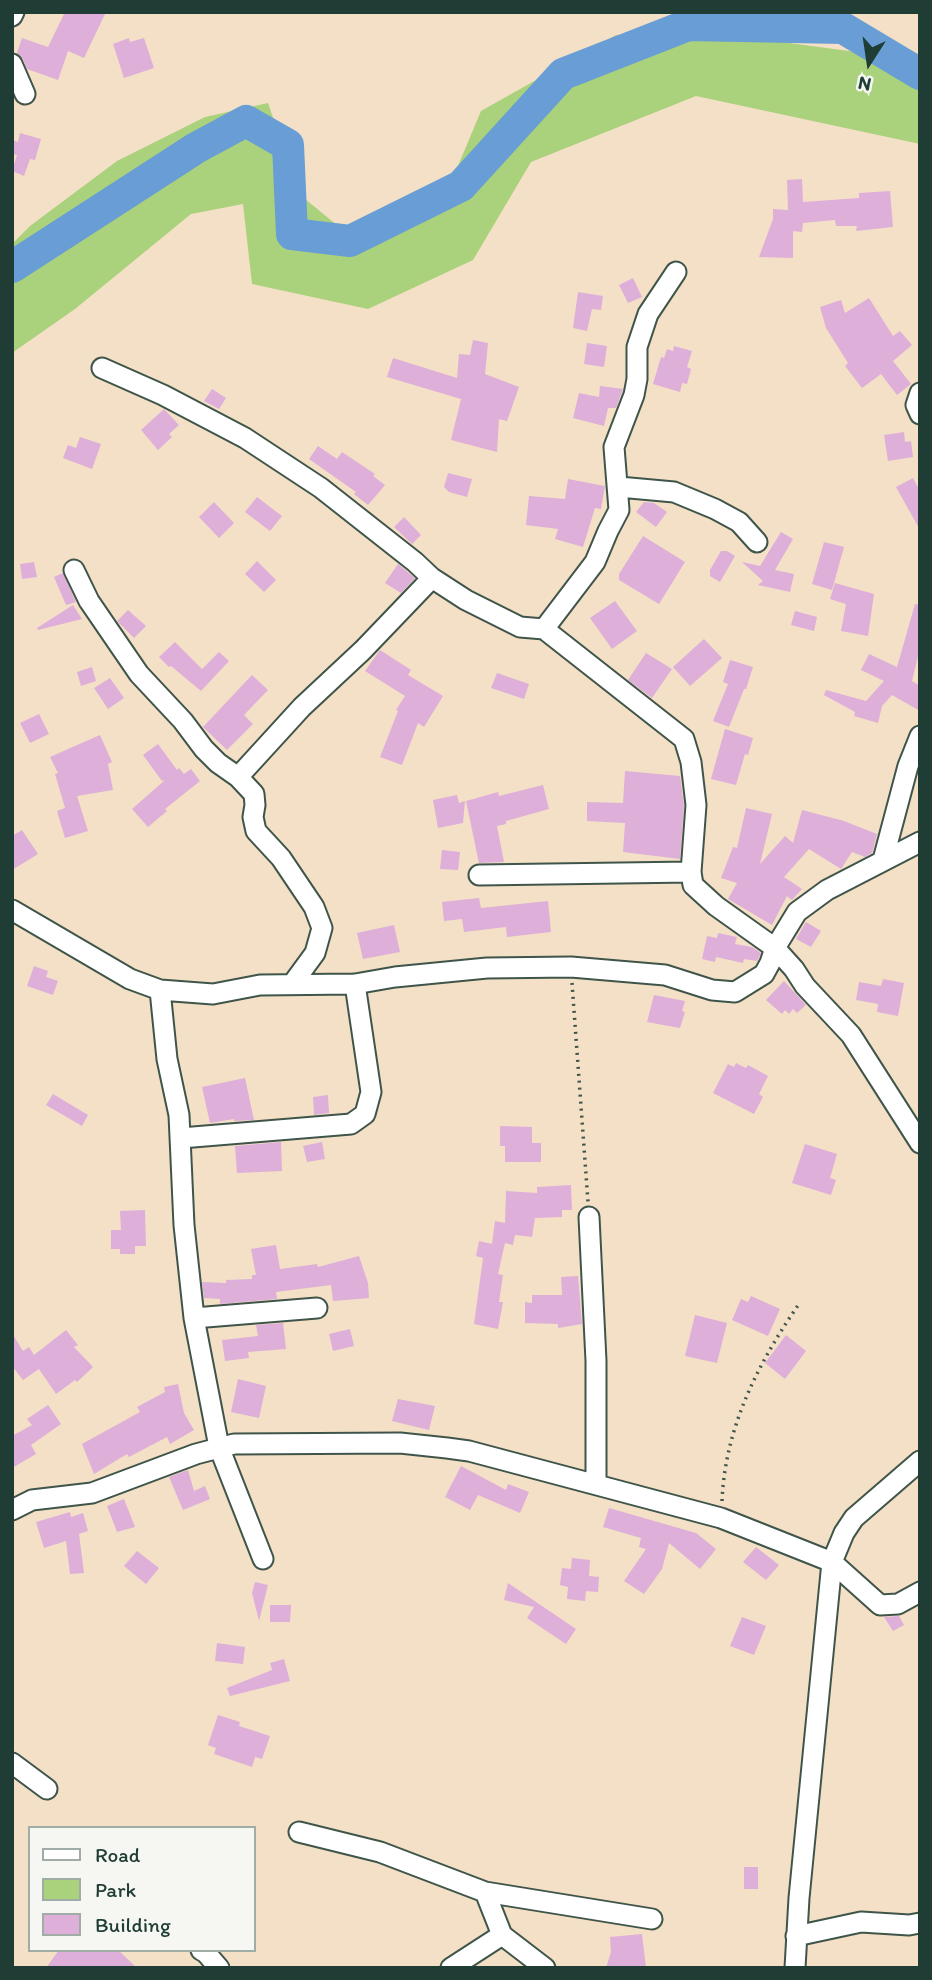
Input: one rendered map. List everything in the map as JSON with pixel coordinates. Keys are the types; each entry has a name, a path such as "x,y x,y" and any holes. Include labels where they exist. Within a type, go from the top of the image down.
{"street":[{"path":"12,64 25,94"},
{"path":"544,629 595,562 619,510 614,447 634,395 637,347 648,314 676,272"},
{"path":"102,368 163,395 245,438 321,488 432,578 466,600 520,627 544,629 684,739 691,762 696,805 691,872 693,886 775,948 805,986 851,1035 920,1143"},
{"path":"920,393 916,405 920,414"},
{"path":"619,487 674,492 739,522 757,542"},
{"path":"74,570 89,601 139,674 183,721 204,749 218,763 239,777 254,794 253,817 256,831 281,858 314,907 322,928 315,953 293,983"},
{"path":"239,777 302,707 363,650 432,578"},
{"path":"883,860 908,766 920,736"},
{"path":"12,910 130,979 160,990 213,994 260,985 355,984 395,977 487,968 571,967 665,975 712,990 735,992 764,974 771,963 775,948 797,912 827,891 920,842"},
{"path":"479,875 691,872"},
{"path":"181,1138 351,1124 365,1114 371,1091 355,984"},
{"path":"160,990 167,1059 179,1115 184,1225 194,1318 219,1447 263,1559"},
{"path":"589,1217 596,1361 596,1484"},
{"path":"194,1318 317,1308"},
{"path":"12,1510 32,1500 92,1493 234,1444 375,1443 435,1447 469,1451 721,1518 832,1562 880,1605 898,1604 920,1592"},
{"path":"795,1968 832,1562 844,1533 854,1518 920,1461"},
{"path":"12,1763 47,1789"},
{"path":"299,1832 380,1852 485,1892 652,1919"},
{"path":"485,1892 502,1935 545,1968"},
{"path":"796,1936 861,1922 909,1925 920,1923"},
{"path":"451,1968 502,1935"},
{"path":"204,1952 219,1968"}],"path":[{"path":"571,967 589,1217"},
{"path":"721,1518 723,1472 737,1417 752,1382 799,1304"}],"green space":[{"path":"714,33 894,57 920,68 920,144 696,96 531,162 473,260 368,309 252,284 243,204 191,214 75,309 12,353 12,244 30,226 117,161 205,117 268,103 299,194 355,240 455,173 481,111 616,35"}],"building":[{"path":"65,12 106,12 84,58 68,51 58,80 27,69 17,53 22,38 48,47"},
{"path":"129,38 130,42 144,38 154,68 124,78 113,44"},
{"path":"20,133 41,139 35,160 30,159 24,176 12,171 17,155 12,154 12,140 18,142"},
{"path":"802,179 803,202 859,198 859,193 890,191 893,227 856,231 857,226 836,226 835,220 803,223 802,232 793,231 793,258 759,257 773,219 773,209 788,210 787,180"},
{"path":"633,278 642,297 628,303 619,285"},
{"path":"578,292 603,296 601,310 592,309 587,331 573,328"},
{"path":"869,298 893,336 900,331 912,345 893,361 911,384 897,395 881,374 862,388 845,366 848,363 826,328 820,307 841,300 845,313"},
{"path":"473,340 488,343 485,374 519,387 507,421 499,419 497,452 451,440 461,399 387,377 393,358 457,378 459,354 470,355"},
{"path":"587,343 607,346 604,367 584,364"},
{"path":"674,346 692,351 687,367 691,369 687,384 682,383 680,392 653,384 661,357 664,358 667,349 673,351"},
{"path":"600,386 623,389 616,408 608,408 604,426 573,418 579,393 599,397"},
{"path":"212,389 226,398 219,409 204,401"},
{"path":"164,409 179,425 169,434 172,437 158,450 141,430"},
{"path":"904,432 905,442 911,441 913,457 888,461 884,435"},
{"path":"80,437 101,444 92,469 63,458 68,445 76,448"},
{"path":"318,446 337,459 342,452 375,474 373,476 385,485 368,505 354,494 356,492 309,459"},
{"path":"448,473 472,479 467,497 449,492 444,487"},
{"path":"913,478 920,491 920,530 896,487"},
{"path":"568,479 605,486 601,509 595,508 583,547 555,539 558,529 526,525 529,496 565,499"},
{"path":"257,497 282,516 270,531 245,512"},
{"path":"214,502 234,523 219,538 199,517"},
{"path":"644,502 654,503 667,512 656,527 636,512"},
{"path":"404,517 421,535 412,544 394,527"},
{"path":"781,532 793,539 775,570 794,574 790,592 758,585 763,581 742,562 760,566"},
{"path":"643,536 685,562 659,604 619,580 619,574"},
{"path":"824,542 844,547 832,590 812,584"},
{"path":"721,551 735,556 720,582 710,576 710,570"},
{"path":"257,561 276,580 264,592 245,574"},
{"path":"34,562 37,577 22,579 20,564"},
{"path":"398,564 415,578 401,593 385,583"},
{"path":"63,573 76,602 66,605 54,577"},
{"path":"835,583 874,594 868,636 841,631 846,604 830,599"},
{"path":"615,601 637,631 612,649 590,618"},
{"path":"915,604 920,605 920,648 912,681 920,686 920,711 892,695 882,706 878,723 854,716 855,712 824,695 826,690 866,701 884,681 861,670 869,654 897,667"},
{"path":"73,605 82,619 38,630 37,628"},
{"path":"128,610 146,626 134,638 117,621"},
{"path":"795,611 817,617 814,631 791,625"},
{"path":"704,639 722,658 690,686 673,667"},
{"path":"175,642 202,669 219,652 229,661 201,691 159,657"},
{"path":"380,650 411,670 408,675 443,696 424,727 418,723 402,765 380,757 398,711 396,710 405,696 365,671"},
{"path":"646,653 672,669 652,698 628,680"},
{"path":"730,660 753,667 729,727 713,721 728,684 723,682"},
{"path":"92,667 96,681 81,686 77,672"},
{"path":"497,673 529,684 524,699 491,688"},
{"path":"252,675 268,690 244,715 253,724 227,750 203,727"},
{"path":"110,678 124,698 108,709 94,688"},
{"path":"39,714 49,734 30,743 20,723"},
{"path":"725,729 753,738 736,785 711,779"},
{"path":"100,735 112,762 108,764 113,790 77,796 88,831 65,838 57,811 65,808 55,774 58,773 50,757"},
{"path":"158,744 177,770 179,768 184,774 191,769 200,781 165,809 167,811 148,827 132,809 165,780 162,781 143,755"},
{"path":"625,771 680,776 684,805 680,859 623,852 625,823 587,821 587,802 623,803"},
{"path":"543,785 549,809 497,826 504,862 479,863 466,801 498,792 499,796"},
{"path":"457,795 459,803 465,801 463,823 438,828 433,800"},
{"path":"746,808 772,814 760,864 785,836 793,843 802,810 844,821 877,834 872,853 865,857 852,852 841,869 809,849 784,877 802,889 792,900 787,896 772,925 728,899 737,883 721,878 733,847 737,848"},
{"path":"22,830 38,854 12,870 12,836"},
{"path":"442,850 460,852 458,870 440,869"},
{"path":"479,898 481,908 548,901 551,932 507,937 506,927 464,932 462,919 444,921 442,902"},
{"path":"806,922 821,931 811,947 796,939"},
{"path":"394,925 400,952 363,959 357,933"},
{"path":"718,933 737,937 735,944 752,947 761,953 757,961 744,959 743,963 716,957 715,962 702,959 707,936 717,938"},
{"path":"34,966 48,971 46,977 58,981 53,995 27,986"},
{"path":"883,979 904,983 898,1016 877,1012 878,1004 856,1000 859,982 881,986"},
{"path":"784,981 806,1005 797,1013 793,1009 789,1014 785,1010 782,1014 766,1000"},
{"path":"654,995 685,1001 680,1028 647,1022"},
{"path":"736,1063 746,1068 748,1065 768,1076 759,1094 763,1097 754,1114 713,1093 728,1064 734,1067"},
{"path":"245,1078 254,1120 234,1119 210,1123 202,1087"},
{"path":"53,1094 88,1115 82,1126 46,1105"},
{"path":"328,1095 329,1113 314,1115 313,1097"},
{"path":"500,1126 532,1127 532,1143 541,1143 541,1162 505,1162 505,1146 500,1146"},
{"path":"281,1142 282,1171 237,1173 235,1146"},
{"path":"322,1142 325,1159 307,1162 303,1146"},
{"path":"805,1144 837,1154 830,1178 836,1180 831,1195 792,1183"},
{"path":"571,1185 572,1210 562,1210 562,1217 535,1218 532,1237 515,1235 513,1245 505,1243 498,1274 503,1275 499,1302 503,1302 498,1329 474,1324 483,1258 476,1256 479,1241 492,1244 495,1221 505,1223 506,1191 537,1193 537,1187"},
{"path":"145,1210 146,1246 135,1246 135,1254 120,1254 120,1249 111,1249 111,1230 121,1230 120,1211"},
{"path":"276,1245 280,1269 317,1264 318,1267 359,1256 368,1283 369,1298 333,1301 331,1285 276,1292 277,1299 220,1304 220,1299 204,1298 202,1282 226,1283 226,1280 252,1279 252,1275 256,1275 251,1249"},
{"path":"578,1276 582,1324 558,1328 558,1324 525,1323 525,1302 532,1303 532,1295 562,1295 561,1277"},
{"path":"751,1296 780,1309 768,1336 732,1320 741,1299 748,1302"},
{"path":"695,1315 727,1323 717,1363 685,1356"},
{"path":"283,1323 286,1349 248,1352 249,1358 225,1361 222,1340 258,1336 256,1325"},
{"path":"350,1329 354,1346 333,1351 329,1334"},
{"path":"66,1330 78,1345 74,1347 93,1367 77,1382 75,1380 56,1394 39,1369 23,1380 12,1366 12,1333 23,1351 29,1347 34,1355"},
{"path":"786,1335 806,1351 785,1379 765,1363"},
{"path":"238,1379 266,1386 259,1418 231,1412"},
{"path":"178,1384 184,1413 194,1430 170,1444 167,1437 129,1457 127,1454 94,1474 82,1444 140,1412 137,1407 165,1392 164,1387"},
{"path":"398,1399 435,1406 429,1430 392,1421"},
{"path":"48,1405 61,1424 31,1445 36,1454 12,1468 12,1436 32,1425 27,1419"},
{"path":"461,1466 506,1490 508,1484 529,1492 520,1513 478,1495 470,1510 445,1497"},
{"path":"188,1470 194,1491 205,1486 210,1499 183,1510 169,1477"},
{"path":"124,1499 135,1527 117,1532 107,1506"},
{"path":"609,1508 696,1533 716,1549 700,1569 669,1543 662,1569 644,1594 624,1581 646,1549 639,1547 641,1538 603,1527"},
{"path":"70,1512 71,1517 83,1513 88,1531 79,1534 84,1573 70,1574 66,1541 44,1548 36,1522"},
{"path":"756,1547 779,1565 766,1580 743,1562"},
{"path":"137,1551 159,1568 146,1584 124,1566"},
{"path":"572,1558 590,1560 589,1576 599,1577 598,1592 586,1591 585,1601 567,1599 568,1587 560,1585 562,1568 571,1569"},
{"path":"255,1582 268,1585 259,1621 252,1593"},
{"path":"508,1583 576,1629 566,1644 527,1618 534,1607 504,1600"},
{"path":"270,1605 291,1605 290,1622 270,1622"},
{"path":"899,1616 904,1625 893,1631 884,1617"},
{"path":"742,1617 766,1626 754,1655 730,1646"},
{"path":"217,1643 245,1647 243,1664 215,1661"},
{"path":"284,1659 290,1681 230,1696 227,1688 272,1670 270,1663"},
{"path":"218,1715 240,1722 239,1726 270,1736 262,1759 255,1757 252,1767 214,1754 216,1748 208,1745"},
{"path":"744,1867 758,1867 758,1889 744,1889"},
{"path":"642,1934 646,1968 606,1968 611,1952 610,1937"},
{"path":"58,1952 120,1952 137,1968 46,1968"}],"waterway":[{"path":"12,267 196,148 246,121 288,145 292,234 350,241 461,186 563,74 688,25 843,28 920,74"}]}
